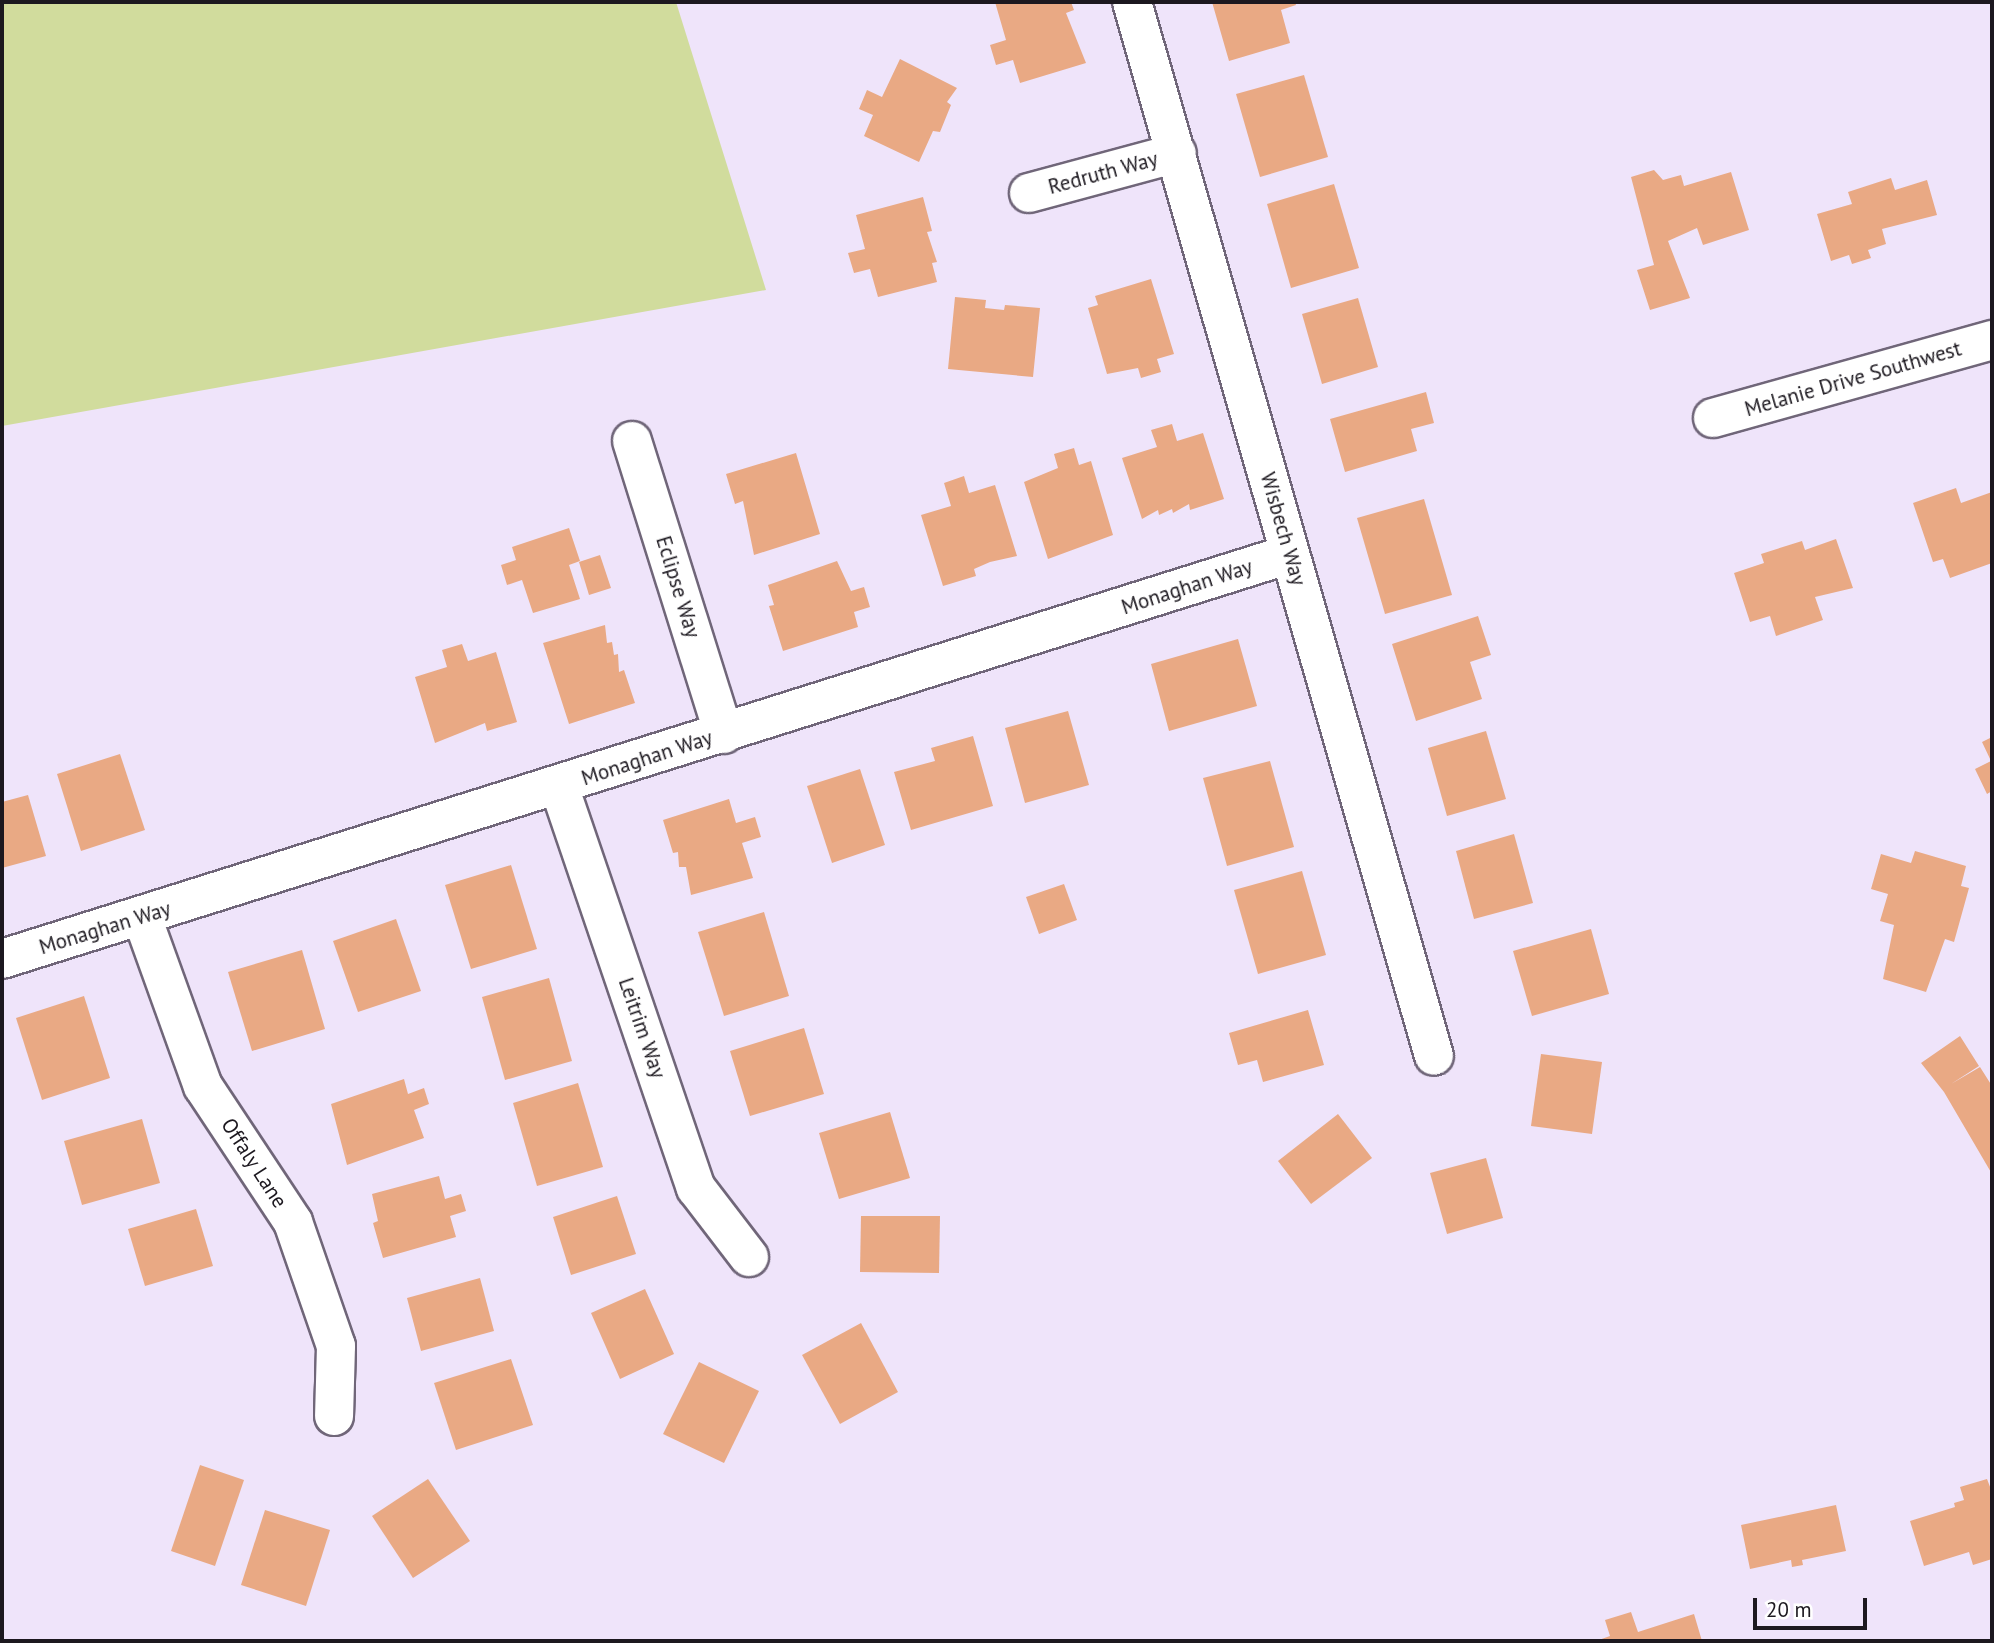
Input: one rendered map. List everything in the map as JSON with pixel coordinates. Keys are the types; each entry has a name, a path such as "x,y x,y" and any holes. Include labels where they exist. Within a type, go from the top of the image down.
{"street":[{"name":"Wisbech Way","path":"1132,2 1434,1056"},
{"name":"Redruth Way","path":"1029,193 1177,153"},
{"name":"Melanie Drive Southwest","path":"1713,418 1992,340"},
{"name":"Eclipse Way","path":"632,441 724,734"},
{"name":"Monaghan Way","path":"2,959 1290,554"},
{"name":"Leitrim Way","path":"559,786 696,1188 749,1257"},
{"name":"Offaly Lane","path":"142,917 203,1086 293,1222 336,1346 334,1416"}],"green space":[{"path":"2,2 676,2 766,290 2,426"}],"building":[{"path":"995,2 1071,2 1074,10 1066,13 1086,63 1020,83 1013,60 996,65 990,45 1006,40"},
{"path":"1212,2 1295,2 1296,5 1281,10 1290,43 1229,61"},
{"path":"900,59 957,88 947,102 951,105 940,132 933,131 919,162 864,136 873,115 859,109 867,90 882,97"},
{"path":"1304,75 1328,157 1260,177 1236,94"},
{"path":"1654,170 1663,180 1681,175 1684,186 1731,172 1749,230 1703,245 1697,228 1668,241 1690,298 1650,310 1637,270 1654,265 1631,177"},
{"path":"1891,178 1895,190 1927,180 1937,215 1882,229 1886,244 1868,250 1871,258 1852,264 1849,255 1831,261 1817,214 1852,204 1848,192"},
{"path":"1334,184 1359,268 1291,288 1267,204"},
{"path":"923,197 932,231 927,232 937,262 932,263 937,282 878,297 870,269 854,273 848,253 865,249 856,215"},
{"path":"1151,279 1174,354 1157,359 1161,372 1141,378 1138,368 1107,374 1088,308 1098,305 1095,296"},
{"path":"955,297 986,300 985,308 1004,310 1005,305 1040,308 1033,377 948,369"},
{"path":"1358,298 1378,367 1322,384 1302,314"},
{"path":"1426,392 1434,423 1411,429 1417,451 1345,472 1330,419"},
{"path":"1172,424 1177,441 1203,433 1224,499 1190,510 1189,504 1173,513 1172,509 1159,515 1158,510 1142,519 1122,458 1157,447 1151,430"},
{"path":"1074,448 1079,465 1091,461 1113,535 1048,559 1024,482 1058,468 1054,454"},
{"path":"796,453 820,534 754,555 743,501 735,504 726,474"},
{"path":"964,476 969,493 995,485 1017,556 990,562 974,569 976,576 943,586 921,515 951,506 944,483"},
{"path":"1956,488 1961,503 1992,492 1992,563 1950,578 1943,559 1933,562 1913,503"},
{"path":"1424,499 1452,595 1385,614 1357,518"},
{"path":"569,528 580,561 569,565 580,599 533,613 522,580 507,585 501,565 516,560 512,547"},
{"path":"1836,539 1853,588 1815,597 1823,620 1776,636 1770,616 1750,622 1734,573 1764,563 1761,554 1802,541 1805,550"},
{"path":"600,555 611,588 589,595 579,562"},
{"path":"837,561 851,591 864,587 870,607 854,612 858,627 783,651 769,606 774,605 768,585"},
{"path":"1478,616 1491,655 1470,662 1482,699 1416,721 1392,644"},
{"path":"605,625 607,643 612,642 614,655 618,654 619,672 624,670 635,703 569,724 543,643"},
{"path":"1238,639 1257,706 1169,731 1151,664"},
{"path":"462,644 468,661 496,652 517,722 487,731 485,723 435,743 415,677 447,667 442,650"},
{"path":"1068,711 1089,785 1025,803 1005,728"},
{"path":"1486,731 1506,799 1447,816 1428,748"},
{"path":"973,736 993,806 911,830 894,772 935,761 931,748"},
{"path":"1992,737 1992,791 1987,794 1975,769 1991,761 1982,742"},
{"path":"120,754 145,830 81,851 57,774"},
{"path":"1270,761 1294,847 1227,866 1203,778"},
{"path":"860,769 885,845 832,863 807,786"},
{"path":"28,795 46,856 2,868 2,802"},
{"path":"729,799 736,823 755,817 761,837 742,843 753,878 691,895 686,867 679,867 678,852 673,853 663,820"},
{"path":"1514,834 1533,903 1474,919 1456,851"},
{"path":"1915,851 1966,866 1961,886 1969,888 1954,942 1945,939 1926,992 1883,979 1894,925 1880,921 1888,894 1871,889 1881,854 1911,863"},
{"path":"511,865 537,949 471,969 445,885"},
{"path":"1302,871 1326,955 1258,974 1234,890"},
{"path":"1064,884 1077,920 1039,934 1026,897"},
{"path":"764,912 789,996 724,1016 698,932"},
{"path":"396,919 421,991 358,1012 333,941"},
{"path":"1591,929 1609,994 1532,1016 1513,951"},
{"path":"302,950 325,1029 252,1051 228,972"},
{"path":"549,978 572,1061 505,1080 482,997"},
{"path":"84,996 110,1078 42,1100 16,1018"},
{"path":"1308,1010 1324,1065 1263,1082 1257,1060 1238,1065 1229,1033"},
{"path":"804,1028 824,1094 750,1116 730,1051"},
{"path":"1960,1036 1979,1066 1951,1084 1980,1067 1992,1086 1992,1174 1944,1092 1921,1063"},
{"path":"1541,1054 1602,1062 1592,1134 1531,1126"},
{"path":"404,1079 408,1094 424,1088 429,1104 414,1110 424,1138 347,1165 331,1104"},
{"path":"578,1083 603,1167 537,1186 513,1103"},
{"path":"890,1112 910,1178 839,1199 819,1133"},
{"path":"1338,1114 1372,1158 1311,1204 1278,1161"},
{"path":"142,1119 160,1183 82,1205 64,1141"},
{"path":"1486,1158 1503,1218 1447,1234 1430,1173"},
{"path":"439,1176 445,1199 461,1194 466,1211 450,1216 456,1237 383,1258 373,1223 378,1221 372,1194"},
{"path":"617,1196 636,1254 571,1275 553,1217"},
{"path":"196,1209 213,1266 145,1286 128,1229"},
{"path":"861,1216 940,1216 939,1273 860,1272"},
{"path":"480,1278 494,1331 421,1351 407,1298"},
{"path":"645,1289 674,1354 620,1379 591,1313"},
{"path":"861,1323 898,1392 840,1424 802,1355"},
{"path":"511,1359 533,1425 456,1450 434,1383"},
{"path":"699,1362 759,1391 724,1463 663,1434"},
{"path":"200,1465 244,1480 215,1566 171,1551"},
{"path":"428,1479 470,1541 413,1578 372,1516"},
{"path":"1987,1479 1992,1492 1992,1559 1973,1565 1969,1552 1924,1566 1910,1521 1955,1507 1954,1503 1964,1500 1960,1487"},
{"path":"1836,1505 1846,1551 1802,1560 1803,1565 1792,1567 1791,1560 1750,1569 1741,1525"},
{"path":"265,1510 330,1530 306,1606 241,1585"},
{"path":"1631,1612 1638,1632 1694,1614 1702,1641 1596,1641 1610,1636 1605,1620"}]}
